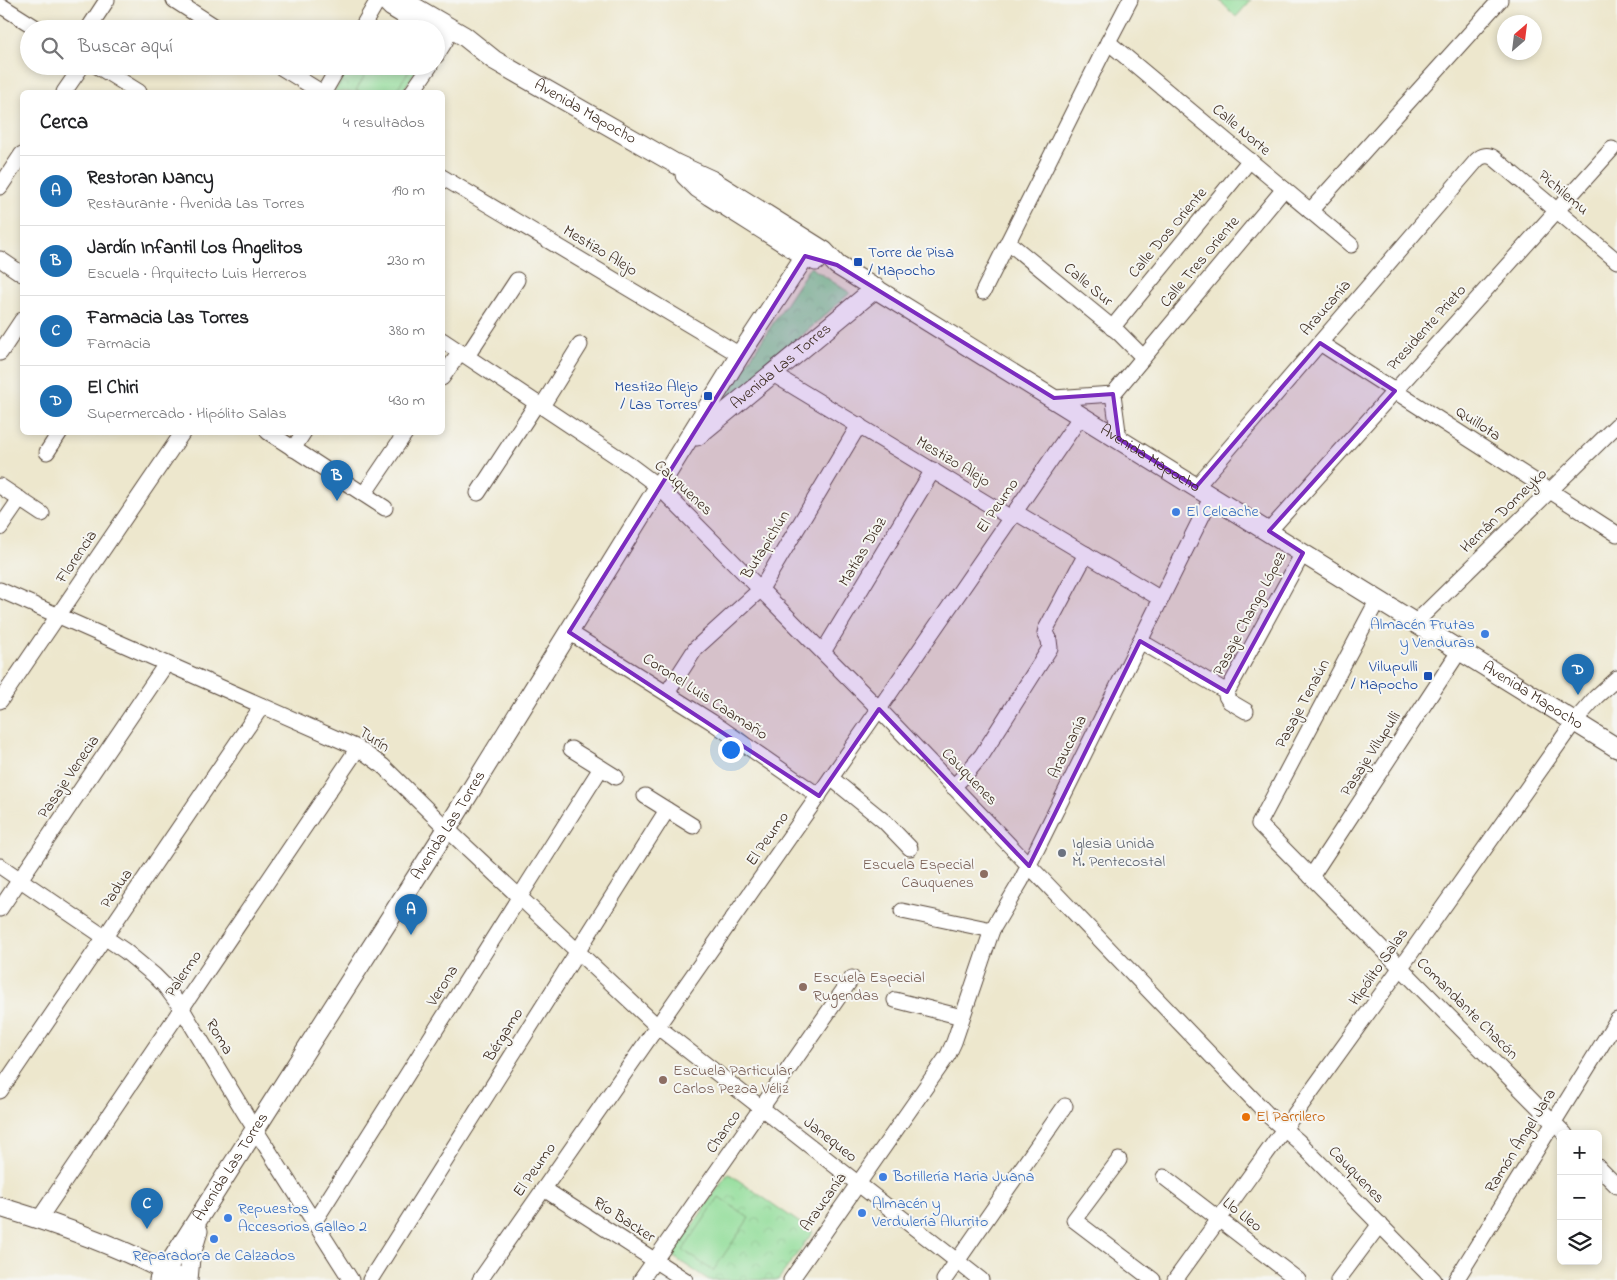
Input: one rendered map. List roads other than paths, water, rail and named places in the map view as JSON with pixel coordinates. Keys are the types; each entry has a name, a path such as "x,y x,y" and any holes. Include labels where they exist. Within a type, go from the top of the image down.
{"main road":[{"name":"Avenida Mapocho","path":"385,0 398,11 416,20"},
{"name":"Avenida Mapocho","path":"402,0 425,20"},
{"name":"Avenida Mapocho","path":"445,33 473,42 494,60 676,164 703,176 818,247 829,255 837,265 1617,748"},
{"name":"Avenida Mapocho","path":"676,164 698,188 805,256 819,263 837,265"},
{"name":"Avenida Las Torres","path":"162,1275 447,828 740,356 805,256"},
{"name":"Avenida Las Torres","path":"686,444 876,288"},
{"path":"188,1280 192,1248 207,1203"},
{"path":"0,1207 116,1248 162,1275 182,1280"}],"street":[{"path":"94,20 107,0"},
{"path":"174,0 206,20"},
{"path":"366,20 378,0"},
{"path":"983,292 1130,0"},
{"path":"1310,211 1500,0"},
{"path":"0,5 24,20"},
{"name":"Calle Norte","path":"1108,42 1351,245"},
{"path":"65,90 76,75"},
{"path":"112,75 136,90"},
{"path":"294,75 320,90"},
{"path":"324,90 334,75"},
{"path":"413,90 424,75"},
{"name":"Presidente Prieto","path":"1269,531 1612,149"},
{"name":"Pichilemu","path":"1485,155 1494,158 1617,261"},
{"name":"Araucanía","path":"791,1280 944,1061 954,1042 992,930 1029,866 1140,641 1160,599 1204,492 1320,343 1477,160 1485,155"},
{"path":"0,187 20,157"},
{"name":"Calle Dos Oriente","path":"1112,328 1250,160"},
{"name":"Mestizo Alejo","path":"445,179 740,356"},
{"name":"Calle Tres Oriente","path":"1113,394 1284,189"},
{"name":"Calle Sur","path":"1008,242 1112,328 1143,357"},
{"path":"0,259 20,273"},
{"path":"445,375 464,354 517,280"},
{"path":"0,353 20,323"},
{"name":"Cauquenes","path":"445,342 631,466 659,487 823,652 1271,1118 1298,1141 1434,1280"},
{"name":"Quillota","path":"1320,343 1617,534"},
{"path":"478,493 580,345"},
{"name":"Mestizo Alejo","path":"773,374 933,470 1086,554 1160,599"},
{"path":"1054,398 1113,394 1119,439"},
{"name":"El Peumo","path":"480,1280 879,710 1081,416"},
{"name":"Butapichún","path":"666,693 696,648 761,589 859,425"},
{"name":"Hernán Domeyko","path":"1415,623 1617,425"},
{"path":"47,452 58,435"},
{"name":"Florencia","path":"0,701 181,435"},
{"path":"272,435 385,508"},
{"path":"293,449 302,435"},
{"path":"364,494 404,435"},
{"name":"Matías Díaz","path":"823,652 933,470"},
{"path":"0,486 42,514"},
{"path":"0,528 20,499"},
{"name":"Pasaje Chango López","path":"1246,711 1226,696 1227,692 1303,553"},
{"path":"953,787 966,775 982,755 1050,648 1049,640 1045,633 1046,629 1086,554"},
{"name":"Turín","path":"0,590 358,748 383,766 658,1027"},
{"name":"Pasaje Tenaún","path":"1259,824 1378,599"},
{"name":"Coronel Luis Caamaño","path":"569,632 756,751 819,796"},
{"name":"Pasaje Chango López","path":"1140,641 1227,692"},
{"name":"Pasaje Vilupulli","path":"1311,877 1460,650"},
{"name":"Pasaje Venecia","path":"0,909 166,664"},
{"name":"Hipólito Salas","path":"1175,1280 1401,968 1574,722 1596,697 1617,678"},
{"name":"Padua","path":"0,1091 262,706"},
{"name":"Palermo","path":"38,1219 358,748"},
{"path":"571,748 616,777"},
{"name":"Verona","path":"314,1222 601,768"},
{"path":"831,778 886,822 910,848"},
{"path":"645,796 693,826"},
{"name":"Bérgamo","path":"370,1280 668,810"},
{"name":"Comandante Chacón","path":"1259,824 1561,1130"},
{"name":"Roma","path":"0,866 140,962 164,985 182,1008 255,1129 351,1280"},
{"path":"902,911 992,930"},
{"name":"Chanco","path":"641,1280 852,978"},
{"path":"895,1000 962,1017"},
{"name":"Ramón Ángel Jara","path":"1456,1280 1617,1020"},
{"name":"Janequeo","path":"658,1027 981,1280"},
{"path":"944,1280 1065,1106"},
{"path":"1119,1160 1074,1220 1153,1280"},
{"path":"1602,1171 1617,1186"},
{"name":"Llo Lleo","path":"1164,1177 1292,1278"},
{"name":"Río Backer","path":"544,1189 685,1280"},
{"path":"1338,1280 1380,1224"}],"place":[{"name":"Torre de Pisa / Mapocho","path":"858,262"},
{"name":"Mestizo Alejo / Las Torres","path":"708,396"},
{"name":"Jardín Infantil Los Angelitos","path":"337,501"},
{"name":"El Celcache","path":"1176,512"},
{"name":"Almacén Frutas y Venduras","path":"1485,634"},
{"name":"Vilupulli / Mapocho","path":"1428,676"},
{"name":"El Chiri","path":"1578,695"},
{"name":"Iglesia Unida M. Pentecostal","path":"1062,853"},
{"name":"Escuela Especial Cauquenes","path":"984,874"},
{"name":"Restoran Nancy","path":"411,935"},
{"name":"Escuela Especial Rugendas","path":"803,987"},
{"name":"Escuela Particular Carlos Pezoa Véliz","path":"663,1080"},
{"name":"El Parrilero","path":"1246,1117"},
{"name":"Botillería Maria Juana","path":"883,1177"},
{"name":"Almacén y Verdulería Alurrito","path":"862,1213"},
{"name":"Repuestos Accesorios Gallao 2","path":"228,1218"},
{"name":"Farmacia Las Torres","path":"147,1229"},
{"name":"Reparadora de Calzados","path":"214,1239"}]}
